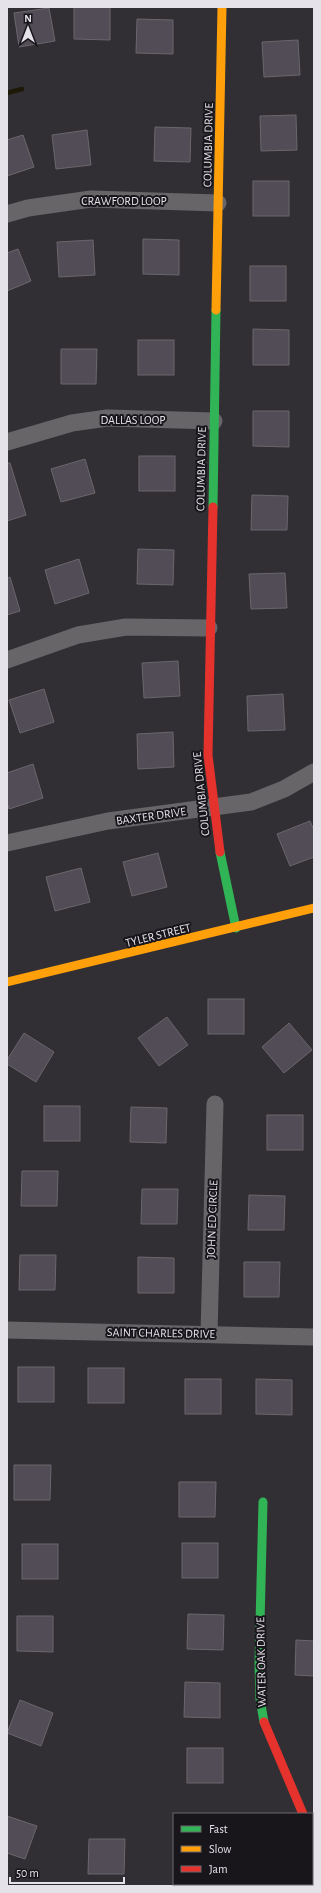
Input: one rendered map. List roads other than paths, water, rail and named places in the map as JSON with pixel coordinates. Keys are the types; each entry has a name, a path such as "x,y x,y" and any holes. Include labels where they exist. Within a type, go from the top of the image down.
{"street":[{"name":"COLUMBIA DRIVE","path":"222,7 208,755 217,836 236,928"},
{"name":"CRAWFORD LOOP","path":"7,214 28,208 91,199 218,203"},
{"name":"DALLAS LOOP","path":"7,442 72,423 107,418 214,421"},
{"path":"7,660 78,635 126,627 210,628"},
{"name":"BAXTER DRIVE","path":"7,843 108,822 251,802 284,789 314,772"},
{"name":"TYLER STREET","path":"7,982 314,908"},
{"name":"JOHN ED CIRCLE","path":"209,1334 215,1104"},
{"name":"SAINT CHARLES DRIVE","path":"7,1330 314,1337"},
{"name":"WATER OAK DRIVE","path":"263,1502 259,1664 260,1699 264,1723 303,1813"}],"waterway":[{"path":"7,93 22,89"}]}
